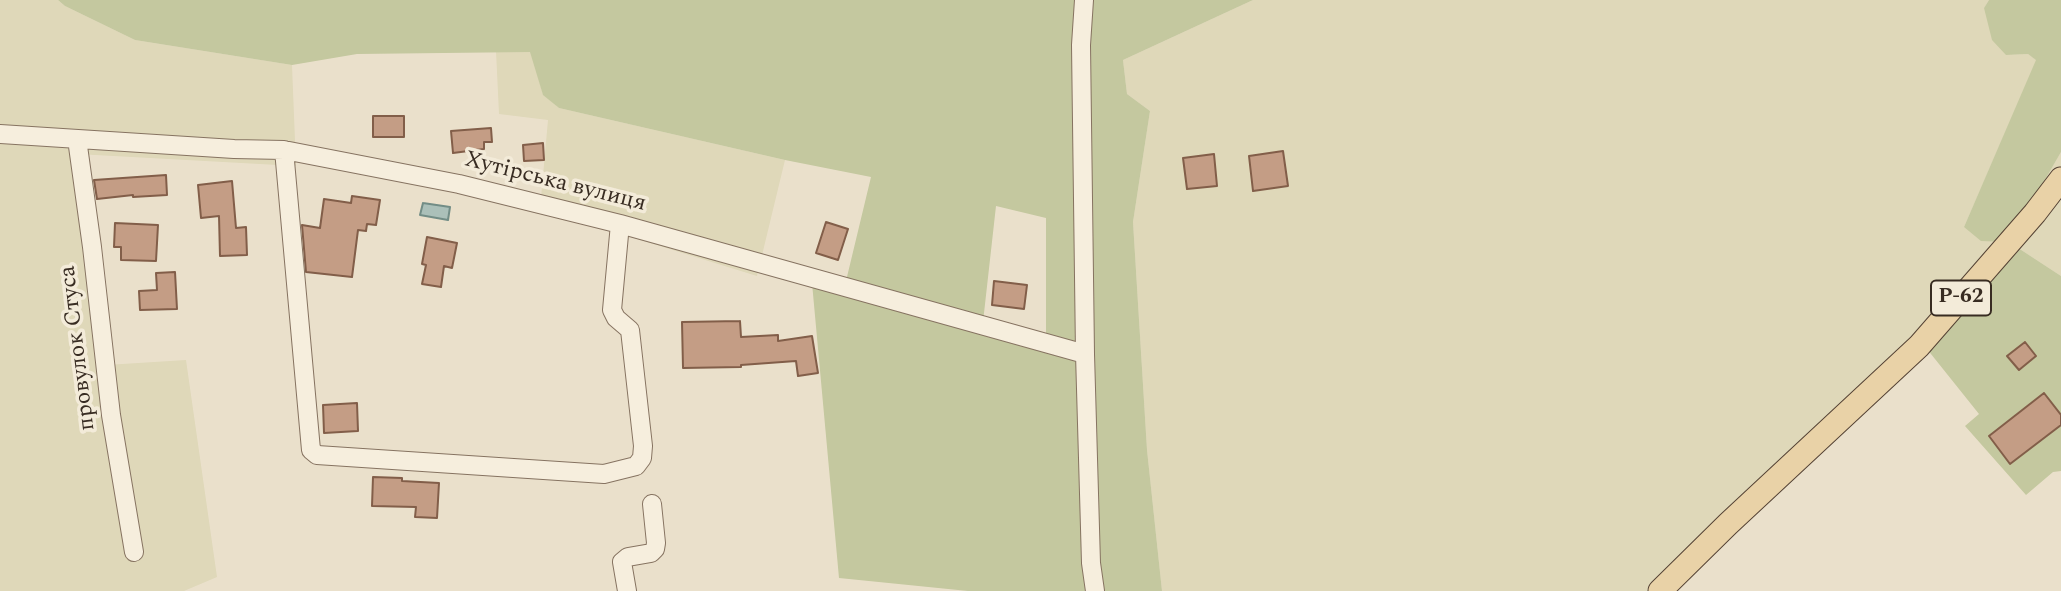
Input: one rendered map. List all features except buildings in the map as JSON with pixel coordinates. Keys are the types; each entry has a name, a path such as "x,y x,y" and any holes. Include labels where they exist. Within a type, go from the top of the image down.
{"main road":[{"name":"Р-62","path":"1660,591 1919,346 2035,213 2061,178"}],"street":[{"path":"1084,0 1081,46 1085,355 1091,563 1095,591"},
{"name":"Хутірська вулиця","path":"0,134 285,150 459,184 620,224 1085,355"},
{"name":"провулок Стуса","path":"76,138 92,247 111,415 134,552"},
{"path":"285,150 311,450 317,455 604,474 636,466 642,458 643,446 630,330 616,318 612,310 620,224"},
{"path":"627,591 622,562 628,557 651,553 655,549 652,504"}],"shaded area":[{"path":"0,0 58,0 135,40 292,65 296,166 77,154 106,365 186,360 217,577 184,591 0,591"},
{"path":"1253,0 1989,0 1984,8 2006,55 2028,54 2037,60 1964,227 2008,242 2061,152 2061,276 2009,242 1852,425 1670,591 1162,591 1147,450 1133,222 1150,111 1127,94 1123,60"},
{"path":"496,51 531,52 543,94 559,108 785,160 757,276 540,209 548,120 499,114"}],"green space":[{"path":"58,0 1253,0 1123,60 1127,94 1150,111 1133,222 1147,450 1162,591 968,591 839,578 811,272 846,281 871,177 559,108 543,95 530,52 357,54 292,65 135,40","holes":["996,206 1046,218 1046,333 1005,328 983,322"]},
{"path":"1989,0 2061,0 2061,152 2009,242 2061,276 2061,471 2053,472 2026,495 1965,426 1979,414 1923,344 2007,242 1981,241 1964,227 2036,60 2028,54 2006,55 1992,40 1984,8"}],"water":[{"path":"423,203 450,207 448,220 420,215"}]}
